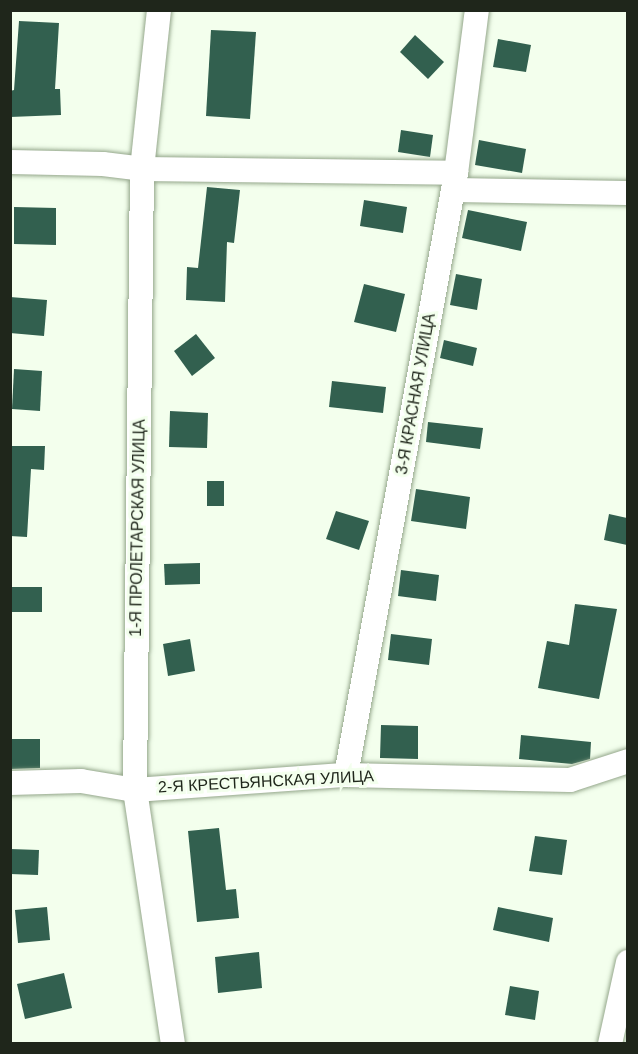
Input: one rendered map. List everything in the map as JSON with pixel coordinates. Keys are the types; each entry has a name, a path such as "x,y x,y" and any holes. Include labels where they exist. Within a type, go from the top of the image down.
{"street":[{"name":"1-Я ПРОЛЕТАРСКАЯ УЛИЦА","path":"159,10 142,169 135,790 173,1044"},
{"name":"3-Я КРАСНАЯ УЛИЦА","path":"346,776 455,181 477,10"},
{"path":"10,162 104,164 142,169 455,181 627,193"},
{"name":"2-Я КРЕСТЬЯНСКАЯ УЛИЦА","path":"10,783 81,781 135,790 346,776 570,780 627,761"},
{"path":"610,1044 627,962"}],"building":[{"path":"19,21 59,23 55,89 60,89 61,115 10,117 10,91 14,90"},
{"path":"211,30 256,32 250,119 206,116"},
{"path":"415,35 444,62 428,79 400,52"},
{"path":"498,39 531,45 526,72 493,67"},
{"path":"401,130 433,135 430,157 398,152"},
{"path":"479,140 526,149 522,173 475,165"},
{"path":"207,187 240,190 234,243 227,242 225,302 186,300 187,267 198,268"},
{"path":"364,200 407,207 403,233 360,226"},
{"path":"14,207 56,208 56,245 14,244"},
{"path":"468,210 527,222 521,251 462,238"},
{"path":"456,274 482,279 477,310 450,305"},
{"path":"364,284 405,294 396,332 354,322"},
{"path":"10,297 47,300 44,336 10,333"},
{"path":"196,334 215,358 192,376 174,351"},
{"path":"444,340 477,348 473,366 440,358"},
{"path":"14,369 42,371 40,411 12,409"},
{"path":"332,381 386,387 383,413 329,407"},
{"path":"170,411 208,413 207,448 169,447"},
{"path":"428,422 483,428 480,449 426,442"},
{"path":"11,446 45,446 44,470 31,469 27,537 10,536"},
{"path":"207,481 224,481 224,506 207,506"},
{"path":"416,489 470,497 466,529 411,521"},
{"path":"336,511 369,521 359,550 326,539"},
{"path":"609,514 627,518 627,545 604,540"},
{"path":"200,563 200,584 165,585 164,564"},
{"path":"401,570 439,575 436,601 398,596"},
{"path":"10,587 42,587 42,612 10,612"},
{"path":"575,604 617,609 599,699 538,688 547,641 569,645"},
{"path":"391,634 432,639 429,665 388,660"},
{"path":"190,639 195,671 168,676 163,644"},
{"path":"381,725 418,726 418,759 380,758"},
{"path":"521,735 591,742 590,759 572,764 519,759"},
{"path":"10,739 40,739 40,768 10,769"},
{"path":"219,828 226,890 236,889 239,918 197,922 188,831"},
{"path":"535,836 567,840 562,875 529,871"},
{"path":"10,849 39,850 38,875 10,874"},
{"path":"47,907 50,940 18,943 15,910"},
{"path":"498,907 553,918 549,942 493,930"},
{"path":"259,952 262,988 218,993 215,957"},
{"path":"64,973 72,1008 25,1019 17,984"},
{"path":"510,986 539,991 535,1020 505,1015"}]}
